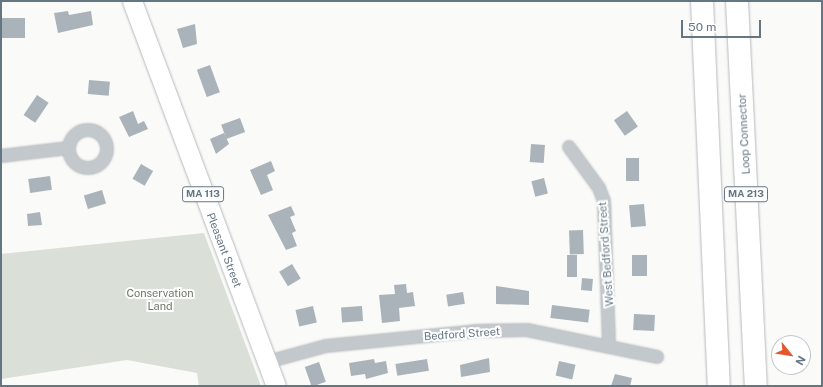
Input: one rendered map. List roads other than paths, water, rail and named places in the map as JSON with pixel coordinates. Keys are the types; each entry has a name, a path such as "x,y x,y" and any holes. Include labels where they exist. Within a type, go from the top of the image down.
{"highway":[{"name":"MA 213","path":"702,1 719,386"},
{"name":"Loop Connector","path":"737,1 756,386"}],"main road":[{"name":"Pleasant Street","path":"132,1 276,386"}],"street":[{"name":"West Bedford Street","path":"569,147 598,188 604,201 609,348"},
{"path":"1,156 69,148"},
{"name":"Bedford Street","path":"267,362 326,346 475,331 527,330 658,357"}],"park label":[{"name":"Conservation Land","path":"160,300"}]}
